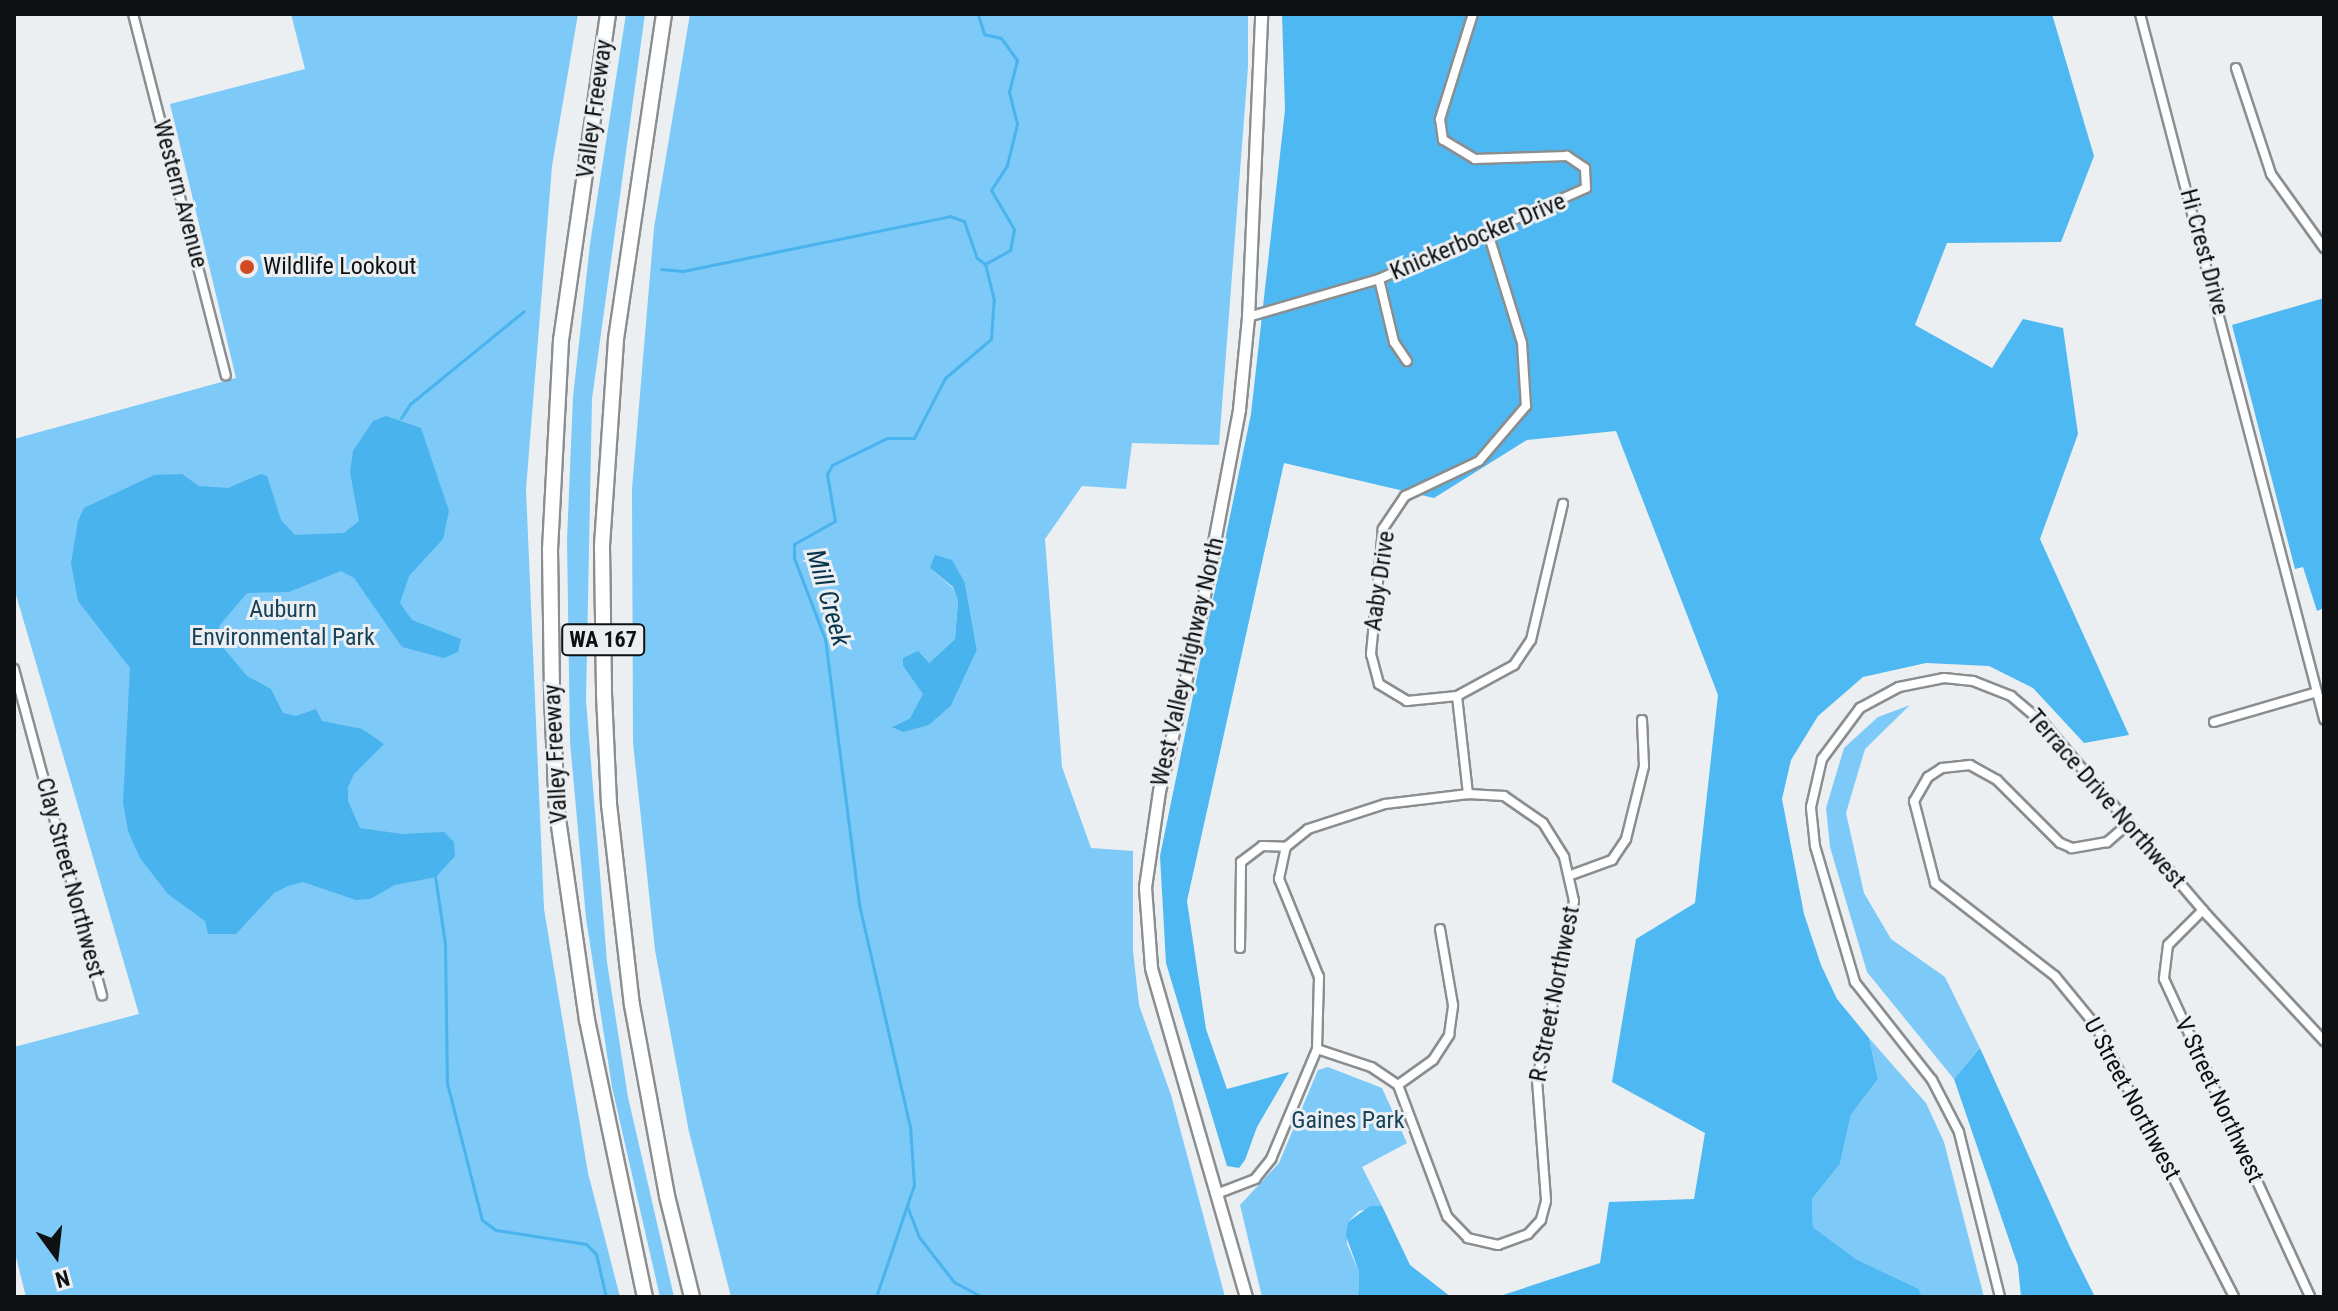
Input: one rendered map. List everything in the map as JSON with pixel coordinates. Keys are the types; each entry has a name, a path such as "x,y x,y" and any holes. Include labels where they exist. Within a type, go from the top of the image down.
{"highway":[{"name":"Valley Freeway","path":"608,14 561,340 550,549 552,695 557,812 587,1020 645,1297"},
{"name":"WA 167","path":"664,14 616,340 602,547 604,694 611,820 630,990 683,1264 694,1297"}],"main road":[{"name":"West Valley Highway North","path":"1246,1297 1219,1193 1151,967 1145,887 1159,791 1223,497 1248,317 1261,14"}],"street":[{"name":"Western Avenue","path":"133,14 226,375"},
{"name":"Knickerbocker Drive","path":"1248,317 1379,279 1576,196 1586,188 1585,168 1551,154 1475,159 1443,140 1440,119 1473,14"},
{"name":"Hi Crest Drive","path":"2140,14 2324,719"},
{"path":"2236,68 2271,174 2324,248"},
{"name":"Aaby Drive","path":"1488,233 1522,343 1526,406 1479,461 1405,496 1393,510 1379,552 1371,654 1379,684 1391,695 1407,701 1457,696 1500,676 1524,654 1563,504"},
{"path":"1379,279 1394,342 1407,361"},
{"name":"Clay Street Northwest","path":"14,669 102,995"},
{"name":"Terrace Drive Northwest","path":"2000,1297 1949,1108 1932,1080 1873,1010 1849,969 1815,846 1815,782 1829,744 1845,722 1878,696 1917,682 1973,681 2029,709 2203,910 2324,1041"},
{"path":"2214,722 2317,692"},
{"path":"1457,696 1468,794"},
{"name":"R Street Northwest","path":"1571,875 1612,860 1626,839 1644,766 1642,720"},
{"name":"U Street Northwest","path":"2128,824 2107,842 2072,848 2060,843 1997,780 1970,765 1942,768 1928,777 1914,801 1919,836 1935,883 2055,976 2096,1026 2234,1297"},
{"name":"R Street Northwest","path":"1286,847 1308,829 1385,804 1468,794 1504,796 1543,823 1571,875 1574,901 1537,1080 1546,1201 1541,1220 1515,1241 1481,1242 1457,1230 1441,1199 1398,1085"},
{"path":"1219,1193 1255,1179 1271,1159 1317,1049 1319,977 1311,948 1282,893 1279,868 1286,847 1262,846 1241,862 1240,948"},
{"name":"V Street Northwest","path":"2203,910 2168,945 2164,979 2310,1297"},
{"path":"1317,1049 1371,1067 1398,1085 1433,1060 1449,1035 1453,1005 1440,929"}],"green space":[{"name":"Auburn Environmental Park","path":"291,14 578,14 552,166 526,489 544,909 588,1173 620,1297 26,1297 14,1249 14,1047 139,1014 14,588 14,439 236,378 170,104 305,69"},
{"path":"626,14 645,14 592,399 586,700 607,962 628,1097 674,1297 660,1297 612,1087 586,918 570,742 567,540 573,397 590,244"},
{"path":"690,14 1248,14 1248,67 1219,445 1132,443 1126,489 1082,486 1045,539 1062,767 1091,848 1133,851 1133,951 1139,1005 1171,1095 1225,1297 731,1297 689,1132 655,950 633,743 632,489 654,228","holes":["930,568 965,583 977,650 951,706 929,725 894,726 910,718 924,694 903,666 928,664 955,639 958,601 953,588"]},
{"path":"1910,705 1865,749 1846,813 1864,893 1891,939 1945,977 1980,1048 1954,1079 1867,972 1830,847 1826,808 1844,748 1878,717"},
{"path":"1869,1038 1926,1103 1944,1142 1984,1297 1922,1297 1919,1289 1856,1259 1813,1227 1812,1199 1840,1164 1851,1115 1878,1079"},
{"name":"Gaines Park","path":"1328,1067 1382,1088 1407,1143 1362,1167 1382,1206 1359,1211 1348,1222 1347,1244 1359,1272 1358,1297 1262,1297 1240,1205 1279,1163 1318,1070"}],"shaded area":[{"path":"1282,14 2052,14 2094,156 2061,242 1947,243 1915,325 1992,368 2023,319 2063,328 2078,434 2040,539 2129,735 2084,743 2033,688 1989,666 1926,663 1863,677 1818,716 1791,760 1782,799 1804,914 1821,965 1837,999 1869,1038 1878,1079 1851,1115 1840,1164 1812,1199 1813,1227 1856,1259 1919,1289 1922,1297 1497,1297 1600,1263 1609,1202 1694,1199 1705,1133 1612,1082 1636,939 1695,903 1718,695 1616,431 1527,440 1434,498 1284,463 1187,901 1206,1029 1227,1089 1289,1072 1257,1127 1245,1160 1239,1168 1227,1166 1166,963 1160,856 1251,414 1285,110"},
{"path":"2324,298 2324,608 2317,611 2303,567 2295,569 2232,325"},
{"path":"386,416 421,428 449,511 443,539 409,576 400,603 412,620 461,639 458,652 444,658 402,647 354,578 341,571 289,592 247,593 220,625 216,639 247,676 271,689 283,713 296,716 316,709 322,721 362,729 384,744 354,774 348,787 348,801 360,828 402,834 444,832 454,842 455,856 436,877 395,885 370,899 356,900 303,882 288,886 274,893 236,934 208,934 205,921 168,894 140,858 128,831 123,803 130,668 78,601 71,563 78,521 84,508 154,475 182,474 199,486 228,488 261,474 267,476 281,520 295,535 344,533 359,521 350,472 353,451 373,421"},
{"path":"935,555 952,560 965,583 977,650 951,706 929,725 903,732 892,727 910,718 923,694 903,666 903,658 918,651 929,663 955,639 958,601 953,587 930,568"},
{"path":"1980,1048 2095,1297 2021,1297 2018,1266 1954,1079"},
{"path":"1370,1206 1382,1206 1410,1265 1451,1297 1358,1297 1359,1272 1346,1236 1348,1222"}],"waterway":[{"name":"Mill Creek","path":"876,1297 914,1185 910,1127 859,904 825,639 794,558 794,544 835,521 827,474 832,465 887,438 914,438 945,378 991,339 994,300 985,264 1010,250 1014,229 991,190 1007,165 1017,124 1009,92 1017,60 1001,38 984,34 978,14"},
{"path":"661,269 683,271 950,216 964,221 977,258 985,264"},
{"path":"401,418 410,404 524,311"},
{"path":"435,876 445,944 447,1083 482,1220 496,1230 586,1244 596,1254 606,1297"},
{"path":"907,1206 919,1237 954,1282 982,1297"}],"place":[{"name":"Wildlife Lookout","path":"247,267"}]}
